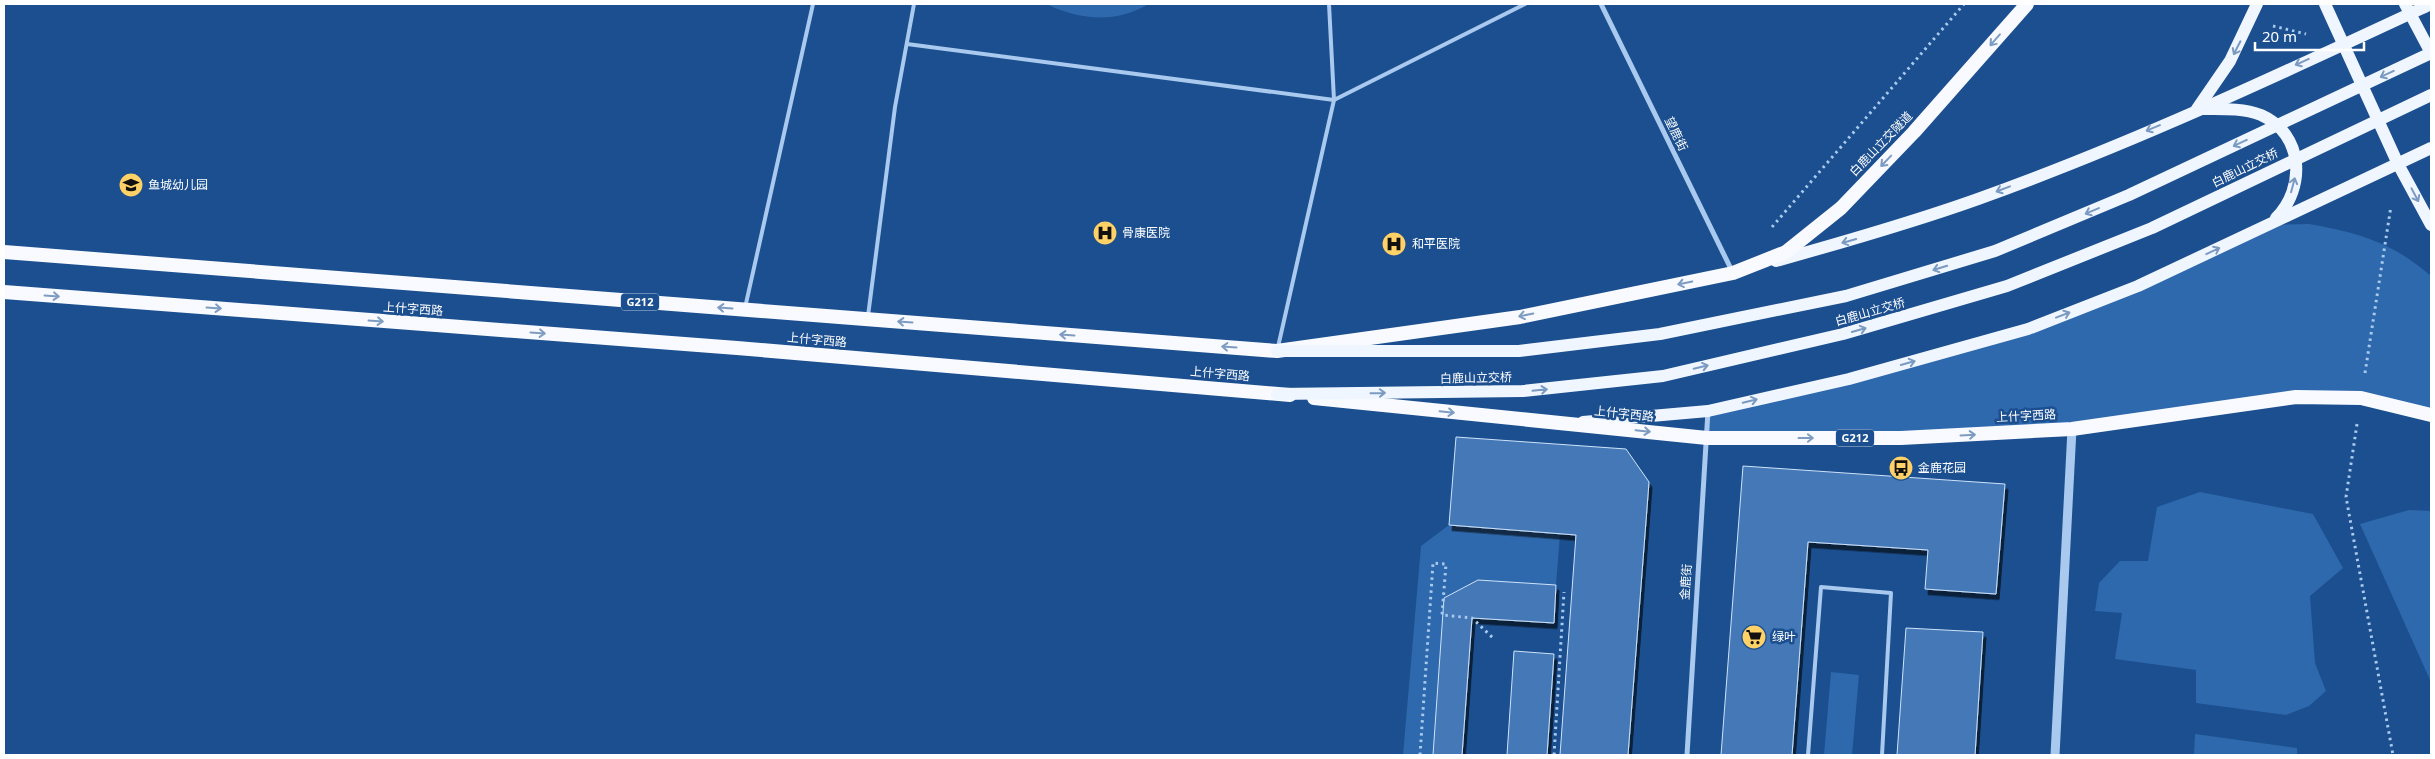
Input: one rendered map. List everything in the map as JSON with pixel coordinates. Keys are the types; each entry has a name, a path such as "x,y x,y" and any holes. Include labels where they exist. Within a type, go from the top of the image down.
{"highway":[{"name":"白鹿山立交隧道","path":"1733,273 1786,252 1841,208 1914,132 2027,4"},
{"name":"上什字西路","path":"4,252 1277,351 1520,317 1733,273"},
{"name":"上什字西路","path":"4,292 737,348 1276,394 1707,438 1901,438 2072,429 2296,397 2361,398 2431,415"}],"main road":[{"path":"2197,109 2230,61 2257,4"},
{"path":"2326,4 2398,164 2431,225"},
{"path":"2431,4 2408,9 2431,53"},
{"name":"G212","path":"1733,273 1865,236 1978,199 2077,161 2343,43 2408,9"},
{"name":"白鹿山立交桥","path":"1277,351 1518,351 1660,334 1846,296 1986,254 2013,244 2129,195 2431,53"},
{"name":"白鹿山立交桥","path":"1276,394 1523,392 1663,376 1843,334 2007,286 2152,228 2431,95"},
{"path":"2197,109 2236,109 2261,116 2285,133 2294,148 2296,175 2288,206 2268,225"},
{"path":"1563,424 1708,411 1849,379 2028,329 2138,286 2431,148"}],"street":[{"name":"望鹿街","path":"1601,4 1733,273"},
{"name":"金鹿街","path":"1687,755 1708,411"},
{"path":"2055,755 2072,429"}],"lane":[{"path":"745,310 813,4"},
{"path":"868,320 895,108 914,4"},
{"path":"1277,351 1334,100 1329,4"},
{"path":"907,44 1334,100 1525,4"},
{"path":"1808,755 1821,587 1891,593 1882,755"}],"path":[{"path":"1771,228 1964,4"},
{"path":"2251,20 2343,43"},
{"path":"2393,755 2346,497 2398,164"},
{"path":"1420,755 1433,563 1446,564 1442,615 1472,618 1494,639"},
{"path":"1554,755 1564,592"}],"shaded area":[{"path":"1046,4 1149,4 1123,15 1098,18 1072,14"},
{"path":"2309,224 2344,231 2374,241 2403,255 2431,276 2431,415 2420,411 2296,397 2072,429 1707,438 1708,411 2028,329 2268,225"},
{"path":"2200,492 2313,514 2343,568 2310,596 2315,663 2326,691 2309,706 2286,715 2196,703 2196,670 2115,659 2122,613 2095,611 2099,583 2120,561 2148,561 2157,507"},
{"path":"2409,510 2431,511 2431,682 2360,524"},
{"path":"1449,525 1560,534 1556,585 1478,580 1444,598 1433,755 1403,755 1421,546"},
{"path":"1831,672 1859,675 1852,755 1824,755"},
{"path":"2195,734 2297,748 2297,755 2194,755"}],"building":[{"path":"1456,437 1626,449 1649,482 1628,755 1560,755 1576,535 1449,525"},
{"path":"1743,466 2005,484 1996,594 1925,589 1928,550 1808,542 1792,755 1721,755"},
{"path":"1478,580 1556,585 1554,623 1472,618 1462,755 1433,755 1444,598"},
{"path":"1906,628 1983,632 1975,755 1897,755"},
{"path":"1514,651 1554,654 1547,755 1507,755"}],"place":[{"name":"鱼城幼儿园","path":"131,185"},
{"name":"骨康医院","path":"1105,233"},
{"name":"和平医院","path":"1394,244"},
{"name":"金鹿花园","path":"1901,468"},
{"name":"绿叶","path":"1754,637"}]}
